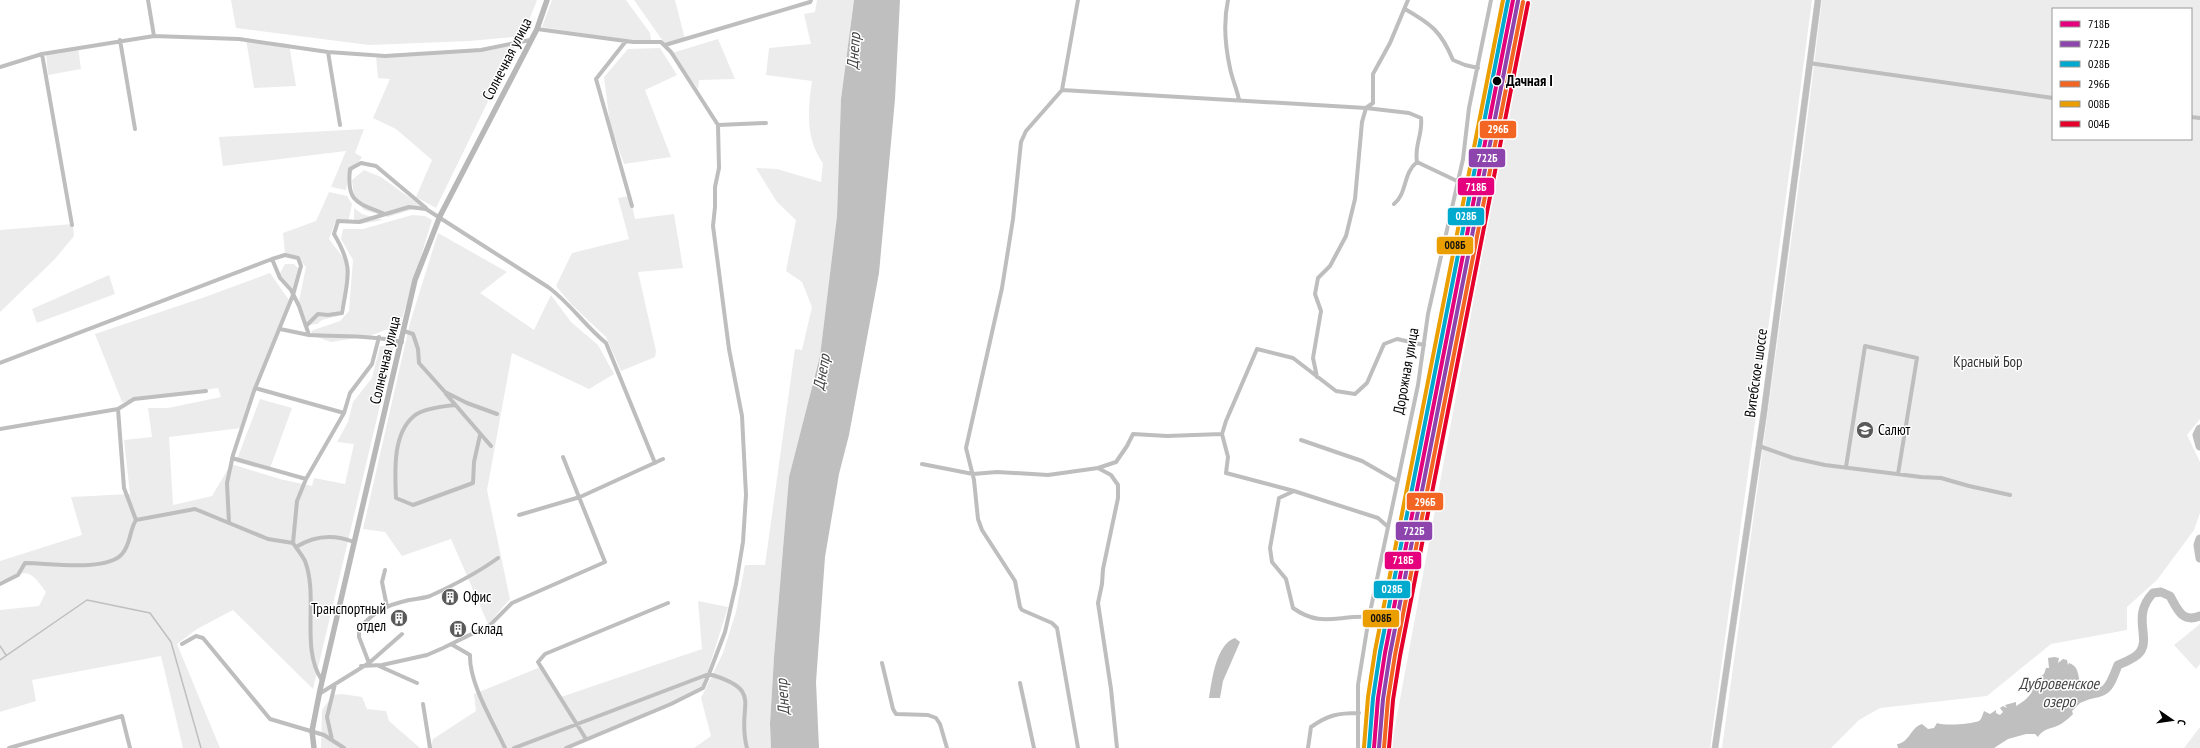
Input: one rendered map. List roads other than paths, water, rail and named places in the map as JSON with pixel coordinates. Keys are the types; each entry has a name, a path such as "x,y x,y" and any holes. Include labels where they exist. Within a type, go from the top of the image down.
{"main road":[{"name":"Витебское шоссе","path":"1715,748 1759,446 1818,0"}],"street":[{"path":"148,0 154,36"},
{"name":"Солнечная улица","path":"314,748 312,731 322,680 416,280 439,219 537,29 547,0"},
{"path":"665,45 810,2 811,0"},
{"path":"1078,0 1062,90 1026,131 1022,142 1013,219 1002,288 966,448 973,474 978,519 982,530 1015,581 1020,607 1022,610 1052,623 1057,628 1078,748"},
{"path":"1228,0 1224,20 1230,69 1236,84 1239,100"},
{"path":"1318,377 1313,358 1321,311 1315,294 1318,278 1330,266 1346,236 1355,199 1360,150 1360,134 1366,108 1373,103 1374,74 1390,43 1408,0"},
{"name":"Дорожная улица","path":"1358,748 1358,685 1368,617 1418,385 1428,314 1457,182 1491,0"},
{"path":"1405,9 1430,23 1448,48 1453,60 1478,68"},
{"path":"537,29 626,41 661,42 665,45 718,125 719,168 715,186 713,226 729,349 742,416 746,495 743,542 736,584 725,632 703,688 671,704 566,748"},
{"path":"0,67 42,54 120,40 154,36 239,38 328,52 385,56 481,50 530,40"},
{"path":"120,40 135,129"},
{"path":"626,41 596,79 632,206"},
{"path":"328,52 340,125"},
{"path":"42,54 72,226"},
{"path":"1809,63 2052,98"},
{"path":"1062,90 1366,108 1409,113 1421,118 1422,129 1415,150 1417,162"},
{"path":"718,125 766,123"},
{"path":"1417,162 1457,182"},
{"path":"1394,204 1399,200 1410,168 1417,162"},
{"path":"385,214 361,206 354,197 348,185 350,169 361,163 376,166 439,219 564,299 592,331 606,343 654,463"},
{"path":"306,326 318,314 328,315 342,313 349,268 344,250 334,234 338,221 359,222 409,207 426,209"},
{"path":"0,363 272,259 285,255 298,258 301,266 293,295 255,388 232,458 227,483 229,523"},
{"path":"272,259 280,278 293,295 309,334"},
{"path":"280,329 309,334 342,337 379,337 402,342"},
{"path":"404,331 413,334 418,349 418,363 491,446"},
{"path":"322,680 316,671 312,655 311,599 305,561 293,543 298,501 306,479 344,413 350,394 372,364 379,337"},
{"path":"1387,526 1378,518 1226,473 1228,457 1222,434 1226,420 1257,348 1293,358 1336,391 1355,394 1367,383 1384,344 1397,339 1424,345"},
{"path":"1846,467 1865,346 1917,358 1898,474"},
{"path":"255,388 344,413"},
{"path":"0,429 118,409 134,399 206,391"},
{"path":"445,392 467,403 497,414"},
{"path":"455,405 438,407 414,416 401,435 395,471 396,498 413,505 473,483 474,462 480,435"},
{"path":"118,409 124,488 136,520"},
{"path":"922,464 973,474 997,472 1048,475 1098,468 1116,462 1133,434 1168,436 1222,434"},
{"path":"1301,440 1362,461 1397,481"},
{"path":"1759,446 1794,458 1846,467 1941,478 2010,495"},
{"path":"361,666 379,666 427,655 490,625 512,603 605,562 563,457"},
{"path":"232,458 306,479"},
{"path":"519,515 580,497 663,459"},
{"path":"1098,468 1111,475 1118,485 1118,498 1103,568 1102,584 1098,603 1111,689 1117,748"},
{"path":"1294,492 1279,498 1270,548 1272,562 1286,579 1292,608 1305,617 1319,620 1368,617"},
{"path":"0,584 18,575 26,563 48,563 72,566 103,563 121,555 130,542 130,529 136,520 195,509 268,539 293,543"},
{"path":"296,547 306,540 328,536 343,537 354,542"},
{"path":"369,663 360,637 360,628 375,611 386,606 429,596 445,587 463,581 498,558"},
{"path":"385,570 382,582 386,606"},
{"path":"586,739 538,662 545,654 668,603"},
{"path":"319,694 361,666 369,663 402,634"},
{"path":"182,644 196,636 202,638 270,719 312,731 332,740 344,748"},
{"path":"450,644 470,655 469,661 476,686 505,748"},
{"path":"882,663 893,709 896,714 936,718 940,724 947,748"},
{"path":"379,666 417,683"},
{"path":"514,748 578,725 708,674 737,684 745,694 744,738 747,748"},
{"path":"1020,683 1034,748"},
{"path":"332,740 327,717 335,684"},
{"path":"423,704 430,748"},
{"path":"1308,748 1311,727 1326,717 1343,713 1359,713"},
{"path":"9,748 122,716 130,748"}],"water":[{"name":"Днепр","path":"854,0 900,0 895,99 879,273 849,435 839,474 825,557 816,682 819,748 771,748 770,724 774,657 789,477 820,356 837,216 841,99"},
{"path":"1235,638 1240,642 1223,681 1220,698 1209,698 1219,655 1223,647"},
{"name":"Дубровенское озеро","path":"2048,658 2059,658 2058,663 2063,659 2067,660 2068,665 2069,663 2073,665 2077,669 2081,683 2087,684 2090,689 2094,690 2095,697 2080,703 2072,711 2073,714 2061,724 2045,730 2038,737 2035,734 2026,734 2008,739 1994,748 1898,748 1897,744 1904,741 1915,728 1922,724 1928,729 1934,728 1937,723 1965,724 1976,722 1980,720 1984,711 1990,714 1996,710 1996,713 2000,715 2003,712 2000,708 2003,706 2007,708 2005,705 2016,702 2016,706 2025,700 2033,689 2036,688 2037,679 2044,674 2046,668 2049,668"}],"waterway":[{"path":"2200,429 2197,435 2200,446"},
{"path":"2200,539 2198,545 2200,558"},
{"path":"2083,695 2098,693 2107,688 2118,665 2133,658 2140,652 2144,640 2142,618 2143,610 2153,593 2161,592 2170,596 2181,614 2189,618 2200,616"},
{"path":"0,660 87,600 150,613 171,642 201,748"},
{"path":"0,646 6,655"}],"place":[{"name":"Дачная I","path":"1497,81"},
{"name":"Салют","path":"1865,430"},
{"name":"Офис","path":"450,597"},
{"name":"Транспортный отдел","path":"399,618"},
{"name":"Склад","path":"458,629"}],"park label":[{"name":"Красный Бор","path":"1988,362"}]}
